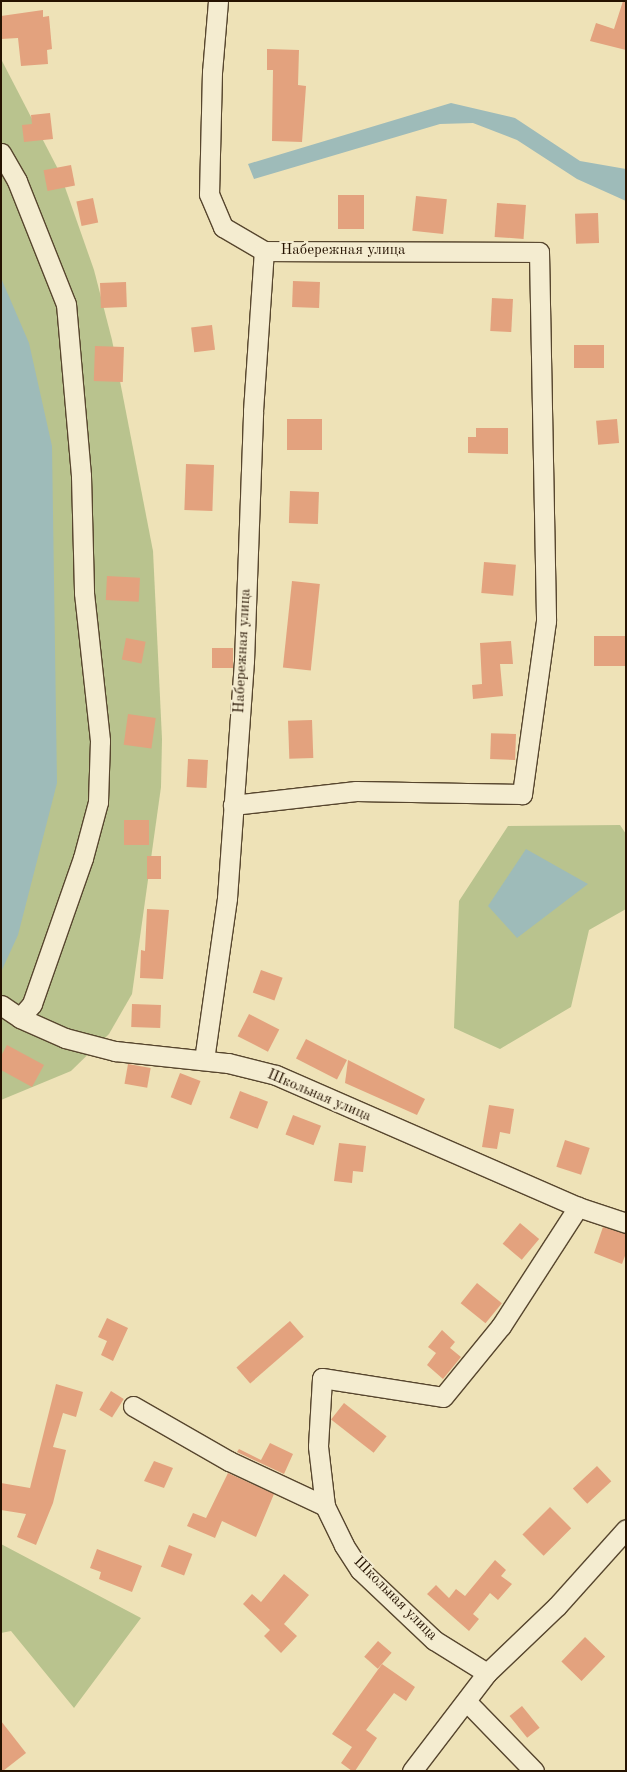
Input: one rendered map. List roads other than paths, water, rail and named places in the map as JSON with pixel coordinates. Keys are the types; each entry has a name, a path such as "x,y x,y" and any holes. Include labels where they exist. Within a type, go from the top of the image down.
{"street":[{"path":"218,1 212,72 209,194 223,227 264,251"},
{"path":"1,153 18,181 66,304 81,476 84,593 100,741 98,802 82,858 32,1004 7,1012"},
{"name":"Набережная улица","path":"204,1060 227,898 233,804 244,661 253,411 264,251 539,252 546,621 522,794 356,791 233,804"},
{"name":"Школьная улица","path":"7,1012 66,1038 115,1051 204,1060 276,1076 578,1207 626,1223"},
{"name":"Школьная улица","path":"487,1673 434,1640 360,1570 344,1545 325,1506 318,1446 322,1378 443,1397 501,1326 578,1207"},
{"path":"132,1406 229,1460 325,1506"},
{"path":"412,1771 467,1702 487,1673 557,1606 626,1529"},
{"path":"467,1702 534,1771"}],"water":[{"path":"451,103 515,118 580,161 626,169 626,201 577,179 517,140 473,123 440,124 254,179 248,164"},
{"path":"1,278 29,343 52,446 57,783 18,935 1,972"},
{"path":"526,849 588,884 517,938 488,906"}]}
